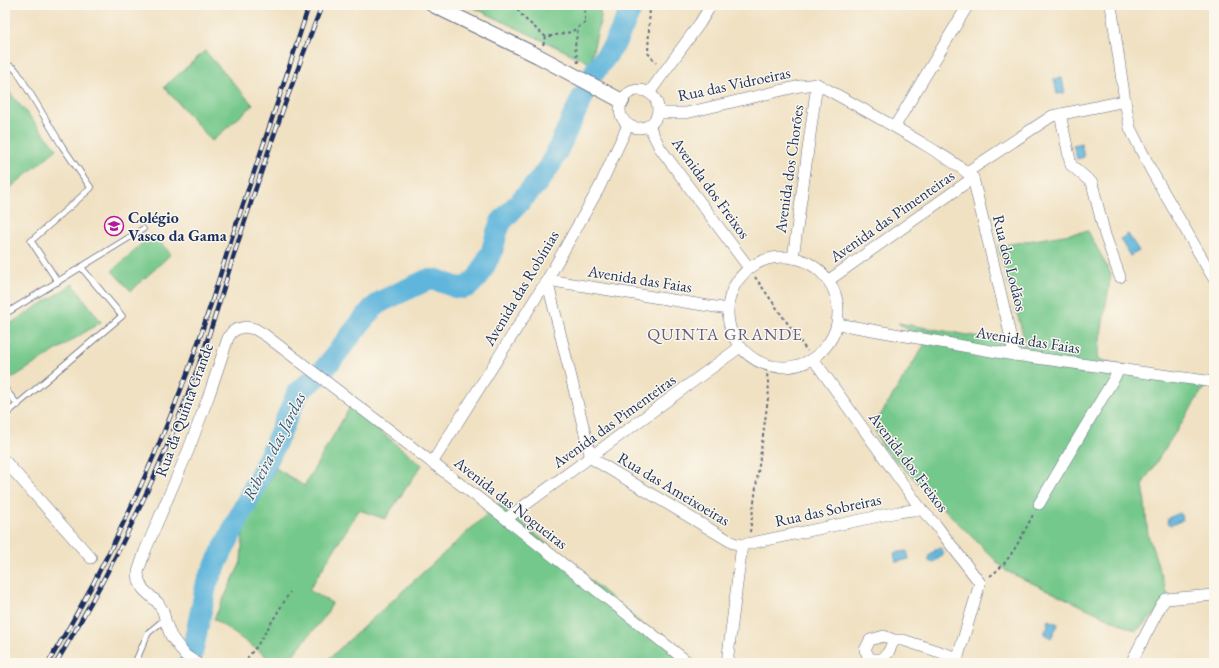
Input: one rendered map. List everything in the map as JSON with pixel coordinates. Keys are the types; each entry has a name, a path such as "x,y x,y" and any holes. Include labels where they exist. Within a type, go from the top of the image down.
{"street":[{"path":"433,5 538,56 622,101"},
{"path":"649,92 700,23 711,5"},
{"path":"895,126 968,5"},
{"path":"1111,5 1130,128 1144,156 1214,278"},
{"path":"817,84 895,126 970,175"},
{"name":"Rua das Vidroeiras","path":"658,114 686,113 800,86 817,84"},
{"name":"Avenida dos Chorões","path":"792,258 817,84"},
{"path":"637,90 649,92 659,107 656,119 649,126 638,129 628,125 623,120 621,114 620,107 622,101 631,92 637,90"},
{"name":"Avenida das Pimenteiras","path":"829,280 1052,116 1125,101"},
{"path":"1060,114 1071,165 1092,183 1105,235 1120,277"},
{"name":"Avenida das Robínias","path":"432,463 547,280 599,188 628,125"},
{"name":"Avenida dos Freixos","path":"649,126 660,148 749,268"},
{"name":"Rua dos Lodãos","path":"970,175 1007,320 1014,355"},
{"path":"777,257 792,258 807,262 829,280 836,295 839,310 838,324 832,339 824,351 814,360 797,366 781,368 766,365 752,358 740,348 733,336 729,324 728,309 730,295 738,280 749,268 762,261 777,257"},
{"path":"547,280 591,458"},
{"name":"Avenida das Faias","path":"547,280 728,309"},
{"name":"Avenida das Faias","path":"838,324 1014,355 1214,382"},
{"name":"Rua da Quinta Grande","path":"165,619 163,611 158,603 142,589 138,572 210,395 228,338 232,332 237,329 245,327 255,330 271,339 312,370"},
{"name":"Avenida das Pimenteiras","path":"506,519 740,348"},
{"name":"Avenida dos Freixos","path":"814,360 921,509 936,525 980,583"},
{"name":"Avenida das Nogueiras","path":"312,370 506,519 689,663"},
{"path":"1040,504 1119,370"},
{"name":"Rua das Ameixoeiras","path":"591,458 732,543 745,544"},
{"path":"5,461 91,558"},
{"name":"Rua das Sobreiras","path":"745,544 898,512 921,509"},
{"path":"726,663 745,544"},
{"path":"894,640 903,640 957,660 980,583"},
{"path":"1131,663 1160,605 1166,599 1214,596"},
{"path":"165,619 171,636 185,655 196,662"}],"lane":[{"path":"5,64 14,68 18,73 62,146 91,188 31,241 58,282"},
{"path":"5,314 143,229"},
{"path":"5,415 122,316 81,268"},
{"path":"5,389 18,405"},
{"path":"135,663 148,633 165,619"}],"path":[{"path":"514,5 526,19 546,37"},
{"path":"546,37 571,32 585,23 585,5"},
{"path":"650,5 648,53 664,72"},
{"path":"578,27 575,46 580,78"},
{"path":"538,56 546,37"},
{"path":"749,268 814,360"},
{"path":"745,544 769,391 766,365"},
{"path":"980,583 996,572 1009,557 1040,504"},
{"path":"243,663 257,646 290,592"}],"green space":[{"path":"468,5 599,5 601,17 590,63"},
{"path":"205,51 253,105 212,141 164,87"},
{"path":"5,87 57,149 5,192"},
{"path":"1088,231 1111,274 1097,359 1205,386 1143,483 1148,535 1170,601 1136,631 1006,571 885,450 873,427 926,342 898,323 1026,345 998,246"},
{"path":"152,234 171,254 131,291 112,271"},
{"path":"73,284 101,322 6,382 5,327"},
{"path":"350,407 422,465 385,519 359,510 309,590 332,603 327,614 286,663 276,663 214,619 241,562 243,531 276,468 304,486"},
{"path":"499,503 688,663 324,663"}],"water":[{"path":"1062,78 1065,93 1057,94 1054,79"},
{"path":"1081,143 1084,157 1077,159 1073,145"},
{"path":"1128,234 1139,251 1130,256 1120,239"},
{"path":"1180,513 1183,520 1171,525 1167,523 1168,518"},
{"path":"938,548 944,552 943,555 934,562 930,562 928,560 929,555"},
{"path":"907,551 909,559 896,562 894,553"},
{"path":"1048,620 1058,624 1051,638 1044,634 1048,625"}],"waterway":[{"name":"Ribeira das Jardas","path":"595,71 614,45 633,5"},
{"name":"Ribeira das Jardas","path":"190,663 207,582 272,451 298,392 322,372 372,309 382,301 427,280 437,280 455,287 463,288 469,286 479,276 492,251 501,222 538,182 552,162 583,96"}],"railway":[{"path":"48,663 69,628 107,557 142,484 173,409 201,335 309,5"},
{"path":"56,663 77,628 116,555 152,481 184,405 204,349 272,141 322,5"}],"place":[{"name":"Colégio Vasco da Gama","path":"114,226"}],"district":[{"name":"QUINTA GRANDE","path":"725,334"}]}
